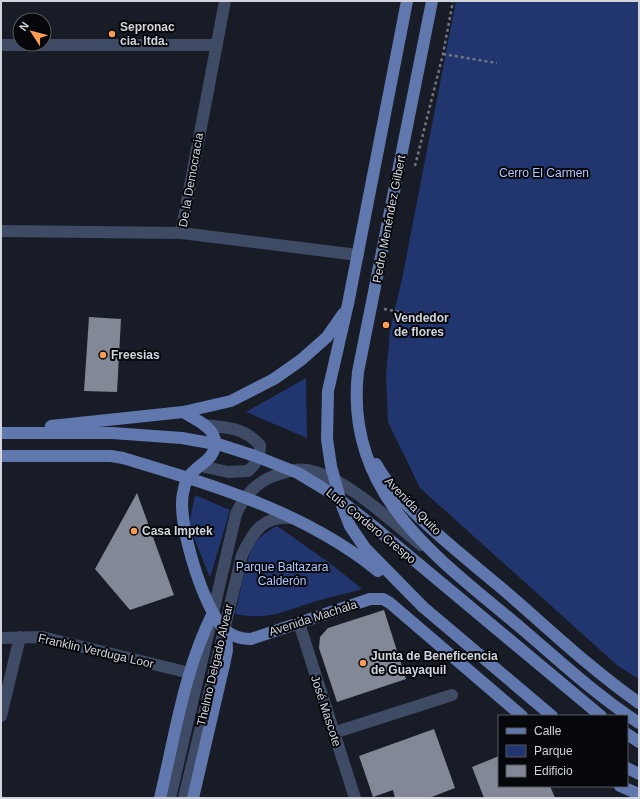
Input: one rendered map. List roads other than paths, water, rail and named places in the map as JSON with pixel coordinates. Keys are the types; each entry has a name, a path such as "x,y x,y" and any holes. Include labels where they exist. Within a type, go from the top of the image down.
{"main road":[{"name":"Pedro Menéndez Gilbert","path":"348,304 407,1"},
{"name":"Pedro Menéndez Gilbert","path":"362,438 356,397 358,372 432,1"},
{"path":"1,432 183,412 231,401 274,379 315,349 327,337 348,304"},
{"path":"348,304 328,391 327,438 334,480 341,503 356,537 422,607"},
{"path":"183,412 204,425 213,433 216,441 214,452 209,459 188,478 182,497 183,524 202,587 213,613 225,630"},
{"name":"Luís Cordero Crespo","path":"1,432 162,436 200,440 255,456 298,473 343,502 600,715"},
{"name":"Avenida Quito","path":"362,438 372,470 391,505 433,554 599,694 639,723"},
{"name":"Avenida Quito","path":"362,438 377,466 391,486 414,510 576,652 639,703"},
{"path":"1,456 111,456 123,458 188,478 245,498 295,519 359,555 551,715"},
{"name":"Avenida Machala","path":"225,630 239,638 250,639 370,599 383,599 521,715"},
{"name":"Thelmo Delgado Alvear","path":"160,798 198,644 213,613"},
{"name":"Thelmo Delgado Alvear","path":"193,798 225,661 225,630"},
{"path":"628,735 639,742"},
{"path":"628,768 639,774"},
{"path":"622,787 639,794"}],"street":[{"name":"De la Democracia","path":"225,1 181,233 358,255"},
{"path":"1,46 217,45"},
{"path":"1,231 181,233"},
{"path":"201,466 240,473 248,471 259,458 260,452 260,446 242,431 233,427 204,425"},
{"name":"Thelmo Delgado Alvear","path":"170,798 236,514 245,498 268,478 295,470 307,470 334,480 355,493 433,554"},
{"name":"Thelmo Delgado Alvear","path":"184,798 242,555 250,540 260,527 272,519 280,517 295,519"},
{"name":"José Mascote","path":"299,623 355,798"},
{"path":"1,716 20,637"},
{"name":"Franklin Verduga Loor","path":"1,638 42,638 190,673"},
{"path":"333,733 452,695"}],"place":[{"name":"Sepronac cia. ltda.","path":"112,34"},
{"name":"Vendedor de flores","path":"386,325"},
{"name":"Freesias","path":"103,355"},
{"name":"Casa Imptek","path":"134,531"},
{"name":"Junta de Beneficencia de Guayaquil","path":"363,663"}],"park label":[{"name":"Cerro El Carmen","path":"544,173"},
{"name":"Parque Baltazara Calderón","path":"282,574"}]}
